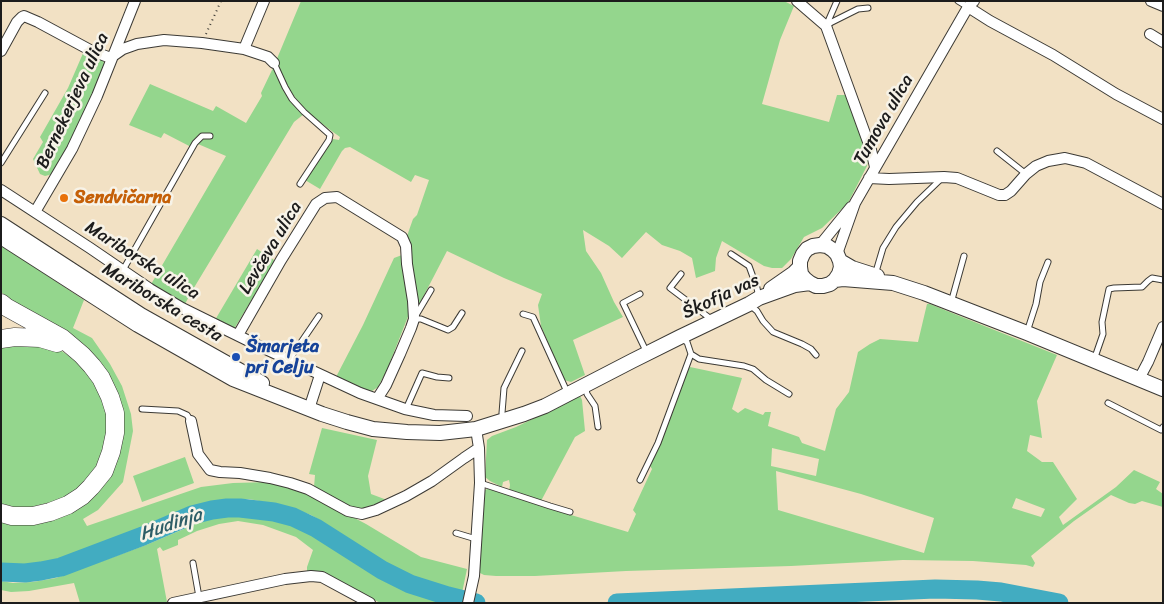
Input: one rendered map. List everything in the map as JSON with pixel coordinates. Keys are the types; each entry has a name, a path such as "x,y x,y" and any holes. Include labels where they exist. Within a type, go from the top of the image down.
{"highway":[{"path":"1,303 62,338 82,355 101,378 115,413 115,433 104,471 82,496 68,505 32,516 12,516 1,513"},
{"path":"1,339 15,337 40,338 58,343 82,355"}],"main road":[{"name":"Mariborska cesta","path":"1,224 141,315 303,406"},
{"name":"Mariborska cesta","path":"1,237 138,325 225,374 303,406"},
{"path":"810,283 801,274 800,260 803,254 813,246 820,245 827,246 833,250 838,257 852,268 893,283"},
{"path":"835,280 839,274 840,267 838,257"},
{"path":"754,302 800,267"},
{"name":"Škofja vas","path":"303,406 347,422 374,429 440,433 476,429 538,409 680,337 795,285 810,283 816,286 823,286 835,280 843,279 893,283 951,303 1163,389"}],"street":[{"name":"Bernekerjeva ulica","path":"35,212 72,149 97,96 135,1"},
{"path":"244,49 264,1"},
{"path":"798,1 826,26 871,150 875,168"},
{"path":"1151,1 1163,6"},
{"path":"971,4 990,21 1163,119"},
{"name":"Tumova ulica","path":"838,257 855,203 971,4"},
{"path":"1,51 17,22 24,16 108,57 113,56 122,49 150,41 164,40 244,49 268,57 274,62"},
{"path":"1150,34 1163,42"},
{"path":"869,178 957,178 999,195 1005,195 1012,191 1026,174 1036,166 1048,161 1065,158 1086,163 1163,204"},
{"name":"Mariborska ulica","path":"1,190 150,290 289,361 360,394 405,410 434,415 467,416"},
{"name":"Levčeva ulica","path":"238,336 280,260 316,204 325,198 337,197 402,237 406,246 414,319 386,385 377,399"},
{"path":"820,245 855,203"},
{"path":"1139,380 1163,327"},
{"path":"303,406 320,375"},
{"path":"191,421 198,454 210,470 270,478 308,488 348,510 362,514 376,510 406,496 432,481 479,448"},
{"path":"468,603 474,576 480,483 479,448 476,429"},
{"path":"173,603 285,579 311,576 322,578 370,603"}],"lane":[{"path":"826,26 837,1"},
{"path":"958,1 971,4"},
{"path":"826,26 858,10 868,8"},
{"path":"274,62 292,99 330,134 329,140 300,184"},
{"path":"1,163 45,93"},
{"path":"123,271 195,143 202,136 210,136"},
{"path":"997,151 1026,174"},
{"path":"875,276 883,248 896,227 917,202 944,177"},
{"path":"730,254 749,266 757,288 754,302 763,321 773,332 802,344 811,349 816,355"},
{"path":"951,303 964,256"},
{"path":"1027,333 1036,304 1040,282 1048,262"},
{"path":"681,274 670,288 714,321"},
{"path":"1094,361 1103,334 1102,322 1109,289 1142,287 1152,278 1163,280"},
{"path":"414,319 431,290"},
{"path":"640,294 623,303 647,353"},
{"path":"414,319 421,319 448,330 453,327 462,313"},
{"path":"523,314 533,317 568,394"},
{"path":"289,361 319,316"},
{"path":"640,480 658,443 691,354 687,342 680,337"},
{"path":"503,420 504,388 522,351"},
{"path":"691,354 699,359 753,369 766,380 789,394"},
{"path":"405,410 422,373 449,378"},
{"path":"585,385 587,394 595,406 598,427"},
{"path":"1108,403 1162,431"},
{"path":"142,409 178,411 187,415 191,421"},
{"path":"480,483 570,512"},
{"path":"456,533 476,539"},
{"path":"193,563 199,597"}],"path":[{"path":"202,43 221,1"}],"green space":[{"path":"301,1 784,1 794,6 780,40 762,104 829,122 837,95 846,95 867,151 867,166 848,203 822,228 804,237 791,259 782,268 764,266 722,241 716,258 715,271 696,278 692,258 680,251 662,245 646,232 622,258 609,246 583,230 586,251 601,273 623,317 573,340 585,375 571,382 564,380 541,326 538,305 542,294 447,251 420,303 416,303 407,236 413,219 417,215 429,180 415,175 411,182 350,147 342,151 320,189 305,180 333,139 339,140 340,137 304,110 287,86 276,61"},
{"path":"84,51 103,60 102,74 70,147 53,174 45,176 40,174 33,159 43,142 40,137 68,88"},
{"path":"273,68 289,99 304,114 294,122 185,304 150,286 226,156 198,144 195,149 164,133 161,138 129,125 150,84 213,111 216,106 246,123 262,96 261,93"},
{"path":"1,245 84,300 73,328 92,338 110,364 122,386 131,414 133,431 123,482 98,510 83,519 87,526 201,487 233,483 271,482 309,495 328,504 421,557 467,569 462,593 414,579 384,566 311,515 289,507 249,499 213,503 192,508 157,520 88,552 42,564 19,565 10,568 1,567 1,520 73,510 123,434 124,426 121,403 113,384 1,292"},
{"path":"257,249 274,260 234,329 215,320"},
{"path":"402,255 410,299 409,314 387,370 378,387 372,391 362,389 336,377 394,258"},
{"path":"927,304 930,304 1057,355 1037,401 1042,438 1030,435 1027,451 1042,462 1053,462 1077,499 1059,517 1063,525 1116,487 1134,470 1160,482 1156,489 1163,494 1163,507 1142,501 1135,504 1129,503 1111,495 1074,521 1031,556 1035,563 1033,567 973,561 903,560 535,576 484,575 476,571 482,494 490,488 628,532 636,514 633,510 652,469 650,466 687,370 690,367 742,378 732,409 738,413 745,408 763,415 765,412 771,412 768,426 799,437 802,443 825,451 836,409 849,392 858,352 880,339 918,342","holes":["772,448 819,459 816,476 771,466","776,471 861,494 934,518 924,553 778,510","1016,498 1045,509 1041,517 1012,508"]},
{"path":"14,343 60,350 77,361 95,382 108,413 108,434 96,469 77,490 63,499 32,507 14,507 1,504 1,345"},
{"path":"580,396 585,431 575,437 541,501 509,491 509,480 503,482 502,487 485,477 487,440"},
{"path":"322,428 377,440 368,476 371,494 387,500 374,508 357,510 338,502 314,487 315,475 309,474"},
{"path":"185,457 194,483 142,502 133,476"},
{"path":"251,515 291,523 311,532 377,577 408,591 443,603 381,603 307,573 307,567 313,550 296,537 263,525 238,521 219,524 197,531 178,540 178,545 163,551 160,547 157,549 167,602 80,603 74,583 29,591 11,592 1,590 1,581 13,583 33,582 56,578 146,545 210,518"}],"waterway":[{"name":"Hudinja","path":"1,572 25,573 61,567 192,515 212,510 240,508 274,512 293,517 316,528 382,570 410,584 476,603"},
{"name":"Hudinja","path":"617,603 935,589 1001,592 1059,603"},
{"name":"Hudinja","path":"448,596 448,603"}],"place":[{"name":"Sendvičarna","path":"64,198"},
{"name":"Šmarjeta pri Celju","path":"236,357"}]}
